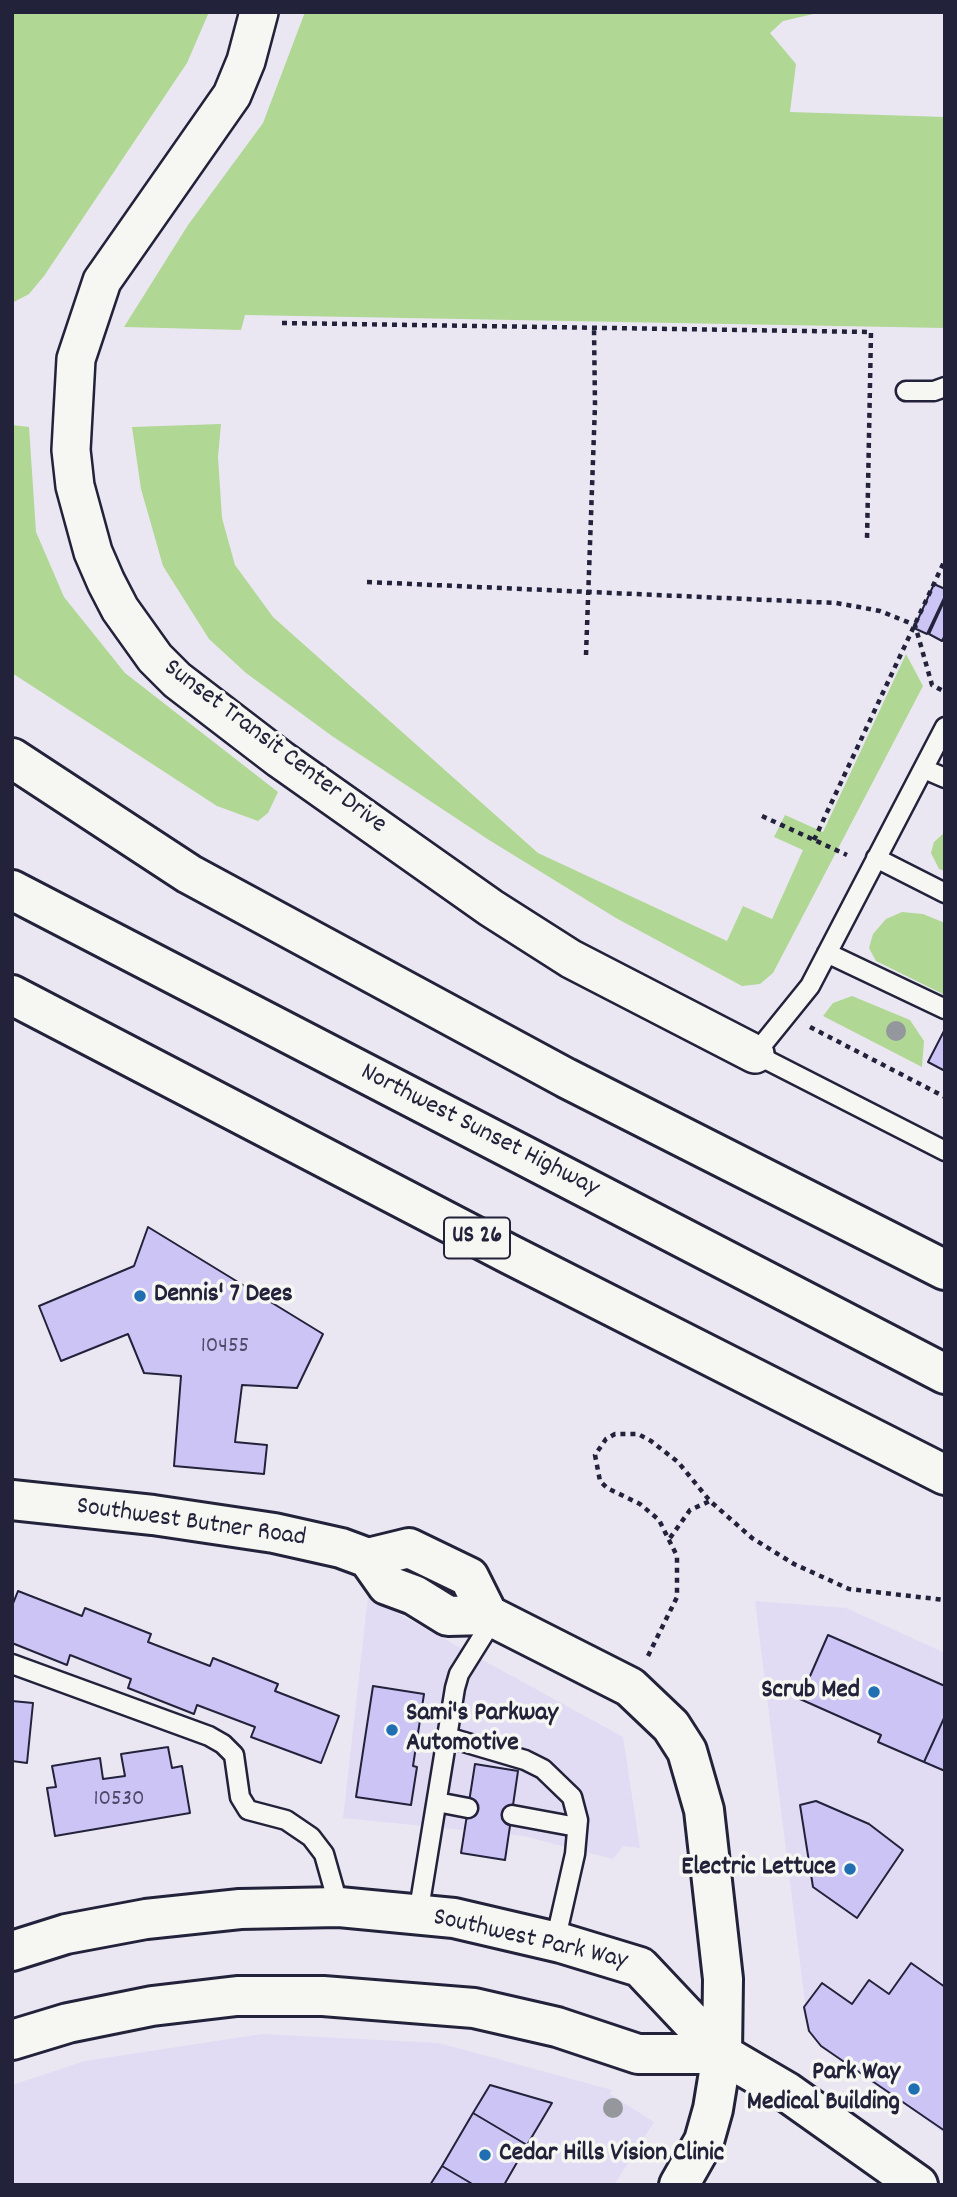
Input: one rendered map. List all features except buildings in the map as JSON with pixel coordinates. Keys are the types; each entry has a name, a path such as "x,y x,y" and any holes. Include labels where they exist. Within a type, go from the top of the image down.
{"main road":[{"path":"12,758 201,880 566,1078 945,1270"},
{"name":"Northwest Sunset Highway","path":"16,890 945,1374"},
{"name":"US 26","path":"12,995 496,1248 945,1475"},
{"name":"Southwest Butner Road","path":"12,1500 251,1530 341,1548 368,1558 409,1548 469,1577 491,1616"},
{"path":"491,1616 630,1687 679,1735 698,1782 723,1979 722,2054 713,2109 704,2141 679,2185"},
{"name":"Southwest Park Way","path":"12,1951 66,1934 146,1919 240,1909 339,1907 454,1918 555,1942 640,1967 722,2054 787,2092 918,2185"},
{"path":"12,2040 68,2023 152,2006 237,1996 323,1996 474,2008 557,2027 638,2054 722,2054"}],"street":[{"name":"Sunset Transit Center Drive","path":"259,12 246,61 232,95 102,281 76,359 71,450 75,486 93,552 106,582 120,609 155,658 177,680 280,759 491,908 571,959 755,1054"}],"lane":[{"path":"906,391 934,391 945,387"},
{"path":"945,727 810,986 755,1054 945,1151"},
{"path":"924,769 945,778"},
{"path":"874,862 945,892"},
{"path":"827,953 945,1009"},
{"path":"418,1915 459,1674 491,1616"},
{"path":"12,1664 209,1736 223,1744 234,1755 240,1797 248,1810 286,1819 311,1838 324,1853 339,1907"},
{"path":"447,1737 525,1760 543,1769 572,1797 577,1827 575,1853 555,1942"},
{"path":"437,1802 468,1808"},
{"path":"512,1815 577,1827"}],"path":[{"path":"282,323 871,332 867,540"},
{"path":"586,655 595,405 594,328"},
{"path":"814,840 945,560"},
{"path":"367,582 836,603 880,611 915,625"},
{"path":"915,625 932,685 945,692"},
{"path":"762,816 814,840 874,862"},
{"path":"787,1016 945,1097"},
{"path":"630,1687 663,1630 677,1597 677,1556 659,1520 640,1504 607,1488 600,1481 595,1455 606,1439 615,1434 626,1433 651,1441 678,1462 710,1501 752,1538 794,1564 849,1589 945,1600"},
{"path":"669,1539 690,1510 710,1501"}],"shaded area":[{"path":"368,1597 623,1737 640,1848 623,1846 613,1859 523,1836 343,1818"},
{"path":"755,1601 846,1608 945,1653 945,2134 821,2043 807,2019"},
{"path":"262,2034 439,2043 612,2090 610,2094 654,2122 614,2185 12,2185 12,2085 85,2061"}],"green space":[{"path":"12,12 209,12 187,63 44,276 29,294 12,303"},
{"path":"305,12 822,12 783,21 770,33 796,64 790,112 945,117 945,328 245,315 241,330 124,327 188,225 263,123"},
{"path":"221,424 218,457 222,518 235,565 273,617 538,853 727,941 743,906 772,919 803,850 774,837 785,815 823,832 906,654 923,686 773,973 760,984 742,986 616,918 489,840 332,736 246,673 209,639 163,566 141,489 132,427"},
{"path":"12,425 29,427 36,532 64,597 125,673 278,792 268,813 258,821 217,806 12,673"},
{"path":"945,832 945,871 939,869 931,853 934,842"},
{"path":"902,912 923,914 945,923 945,995 876,961 869,948 873,934 886,919"},
{"path":"852,996 910,1020 924,1041 922,1067 823,1016 833,1003"}],"place":[{"name":"Dennis' 7 Dees","path":"140,1296"},
{"name":"Scrub Med","path":"874,1692"},
{"name":"Sami's Parkway Automotive","path":"392,1730"},
{"name":"Electric Lettuce","path":"850,1869"},
{"name":"Park Way Medical Building","path":"914,2089"},
{"name":"Cedar Hills Vision Clinic","path":"485,2155"}]}
